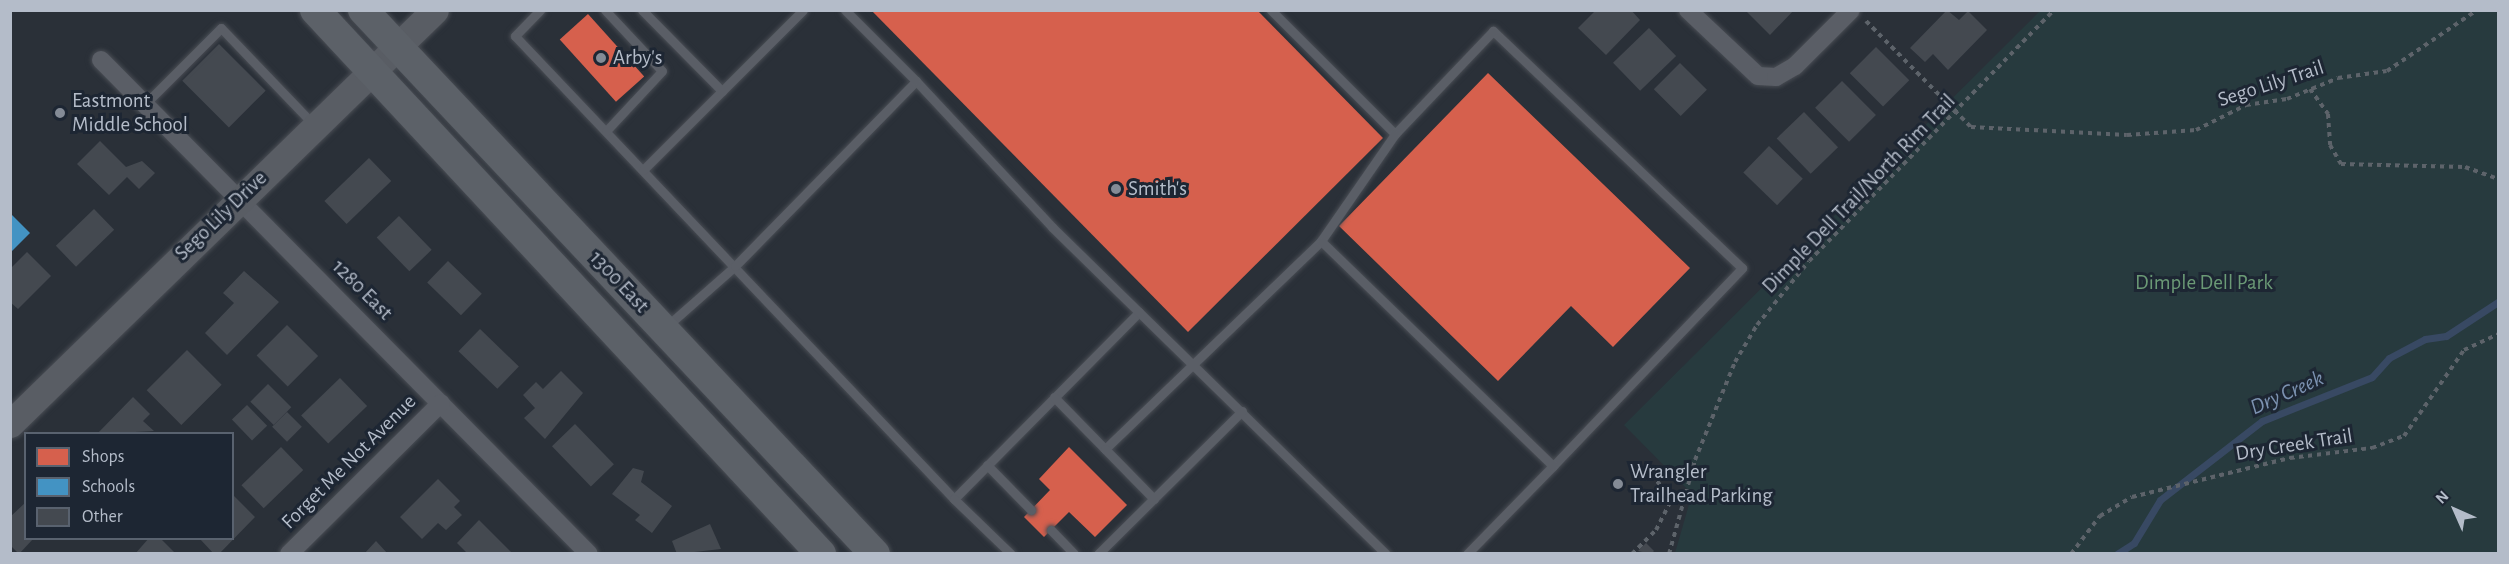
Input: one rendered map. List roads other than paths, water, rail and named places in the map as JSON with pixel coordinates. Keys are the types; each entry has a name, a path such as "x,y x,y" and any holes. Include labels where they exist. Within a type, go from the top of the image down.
{"main road":[{"name":"1300 East","path":"315,10 374,69 821,554"},
{"name":"1300 East","path":"363,10 875,554"},
{"name":"Sego Lily Drive","path":"10,424 240,197 435,10"},
{"path":"546,256 594,280 639,327 663,330"}],"street":[{"path":"1688,10 1758,76 1776,77 1795,66 1857,14"},
{"name":"1280 East","path":"101,60 240,197 589,554"},
{"name":"Forget Me Not Avenue","path":"289,554 441,403"}],"lane":[{"path":"540,10 515,36 954,499 1011,554"},
{"path":"605,10 662,71 606,131"},
{"path":"642,10 723,91"},
{"path":"643,170 803,10"},
{"path":"845,10 1139,312 1386,554"},
{"path":"1271,10 1395,134"},
{"path":"146,102 221,28 315,125"},
{"path":"1106,449 1321,241 1395,134 1493,31 1742,268 1467,554"},
{"path":"663,330 735,266 916,81"},
{"path":"1321,241 1553,466"},
{"path":"954,499 1139,312"},
{"path":"1054,397 1154,499"},
{"path":"1098,554 1242,411"},
{"path":"987,465 1031,510"},
{"path":"1051,530 1074,554"},
{"path":"1370,554 1378,545"}],"waterway":[{"name":"Dry Creek","path":"2117,554 2134,543 2160,500 2262,421 2372,377 2389,358 2425,339 2446,336 2498,302"}],"place":[{"name":"Arby's","path":"601,58"},
{"name":"Eastmont Middle School","path":"60,113"},
{"name":"Smith's","path":"1116,189"},
{"name":"Wrangler Trailhead Parking","path":"1618,484"}],"park label":[{"name":"Dimple Dell Park","path":"2204,283"}]}
